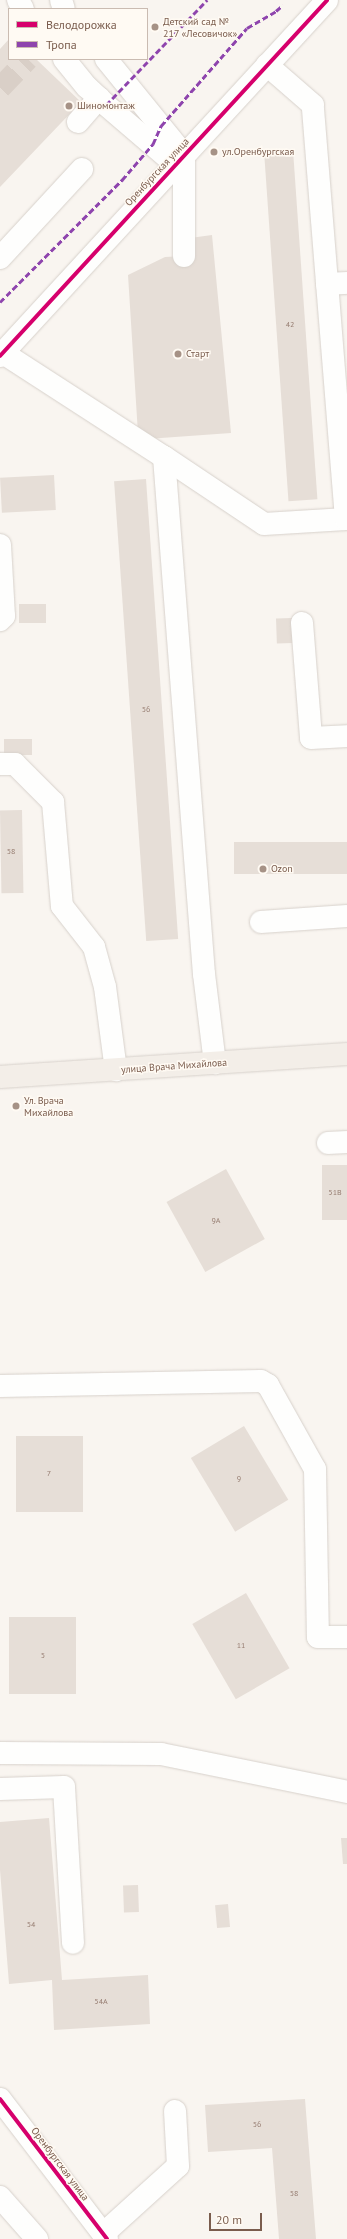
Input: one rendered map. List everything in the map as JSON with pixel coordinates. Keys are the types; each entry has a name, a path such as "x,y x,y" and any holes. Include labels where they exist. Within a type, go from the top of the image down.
{"main road":[{"name":"улица Врача Михайлова","path":"0,1078 347,1054"}],"street":[{"name":"Оренбургская улица","path":"1,354 327,0"},
{"path":"65,60 99,98 180,160"},
{"path":"107,60 180,160 184,256"},
{"path":"1,354 164,457 264,524 346,519 337,283 313,105 267,65"},
{"path":"78,122 99,98"},
{"path":"0,258 82,169"},
{"path":"164,457 204,966 215,1063"},
{"path":"0,545 4,616 0,620"},
{"path":"302,623 311,738 347,736"},
{"path":"0,764 15,764 53,802 62,906 94,947 105,987 116,1070"},
{"path":"261,922 347,916"},
{"path":"0,1386 261,1381 268,1385 315,1469 317,1480 318,1637 347,1637"},
{"path":"0,1754 161,1754 347,1792"},
{"path":"0,1789 64,1787 74,1943"},
{"name":"Оренбургская улица","path":"2,2104 105,2237"},
{"path":"105,2237 178,2166 175,2110"},
{"path":"0,2197 37,2239"}],"building":[{"path":"8,40 8,60 37,60 81,102 0,187 0,49"},
{"path":"293,150 317,499 288,501 264,152"},
{"name":"Старт","path":"212,235 231,433 147,439 138,434 128,275 165,257 184,256 190,238"},
{"path":"54,475 56,510 2,513 0,478"},
{"path":"146,479 178,939 146,941 114,481"},
{"path":"19,604 46,604 46,623 19,623"},
{"path":"292,618 293,643 277,644 276,619"},
{"path":"4,739 32,739 32,755 4,755"},
{"path":"0,810 22,810 23,893 1,893"},
{"path":"234,842 347,842 347,874 234,874"},
{"path":"322,1165 347,1165 347,1220 322,1220"},
{"path":"226,1169 265,1239 205,1272 167,1202"},
{"path":"244,1426 288,1500 235,1532 191,1458"},
{"path":"16,1436 83,1436 83,1512 16,1512"},
{"path":"246,1593 290,1668 236,1699 192,1624"},
{"path":"9,1617 76,1617 76,1694 9,1694"},
{"path":"49,1818 62,1980 148,1975 150,2024 54,2030 52,1980 9,1984 0,1870 0,1822"},
{"path":"341,1838 347,1838 347,1864 343,1864"},
{"path":"138,1885 139,1912 124,1913 123,1886"},
{"path":"228,1904 230,1927 217,1928 215,1905"},
{"path":"305,2099 316,2239 279,2239 272,2148 208,2152 205,2105"}],"tunnel":[{"path":"0,88 27,60"}],"marked path":[{"path":"106,105 207,0"},
{"path":"0,302 122,180 153,144 161,126 247,28 276,11 283,5"}],"cycle path":[{"path":"0,356 327,0"},
{"path":"0,2099 107,2239"}],"place":[{"name":"Детский сад № 217 «Лесовичок»","path":"155,27"},
{"name":"Шиномонтаж","path":"69,106"},
{"name":"ул.Оренбургская","path":"214,152"},
{"name":"Старт","path":"178,354"},
{"name":"Ozon","path":"263,869"},
{"name":"Ул. Врача Михайлова","path":"16,1106"}]}
